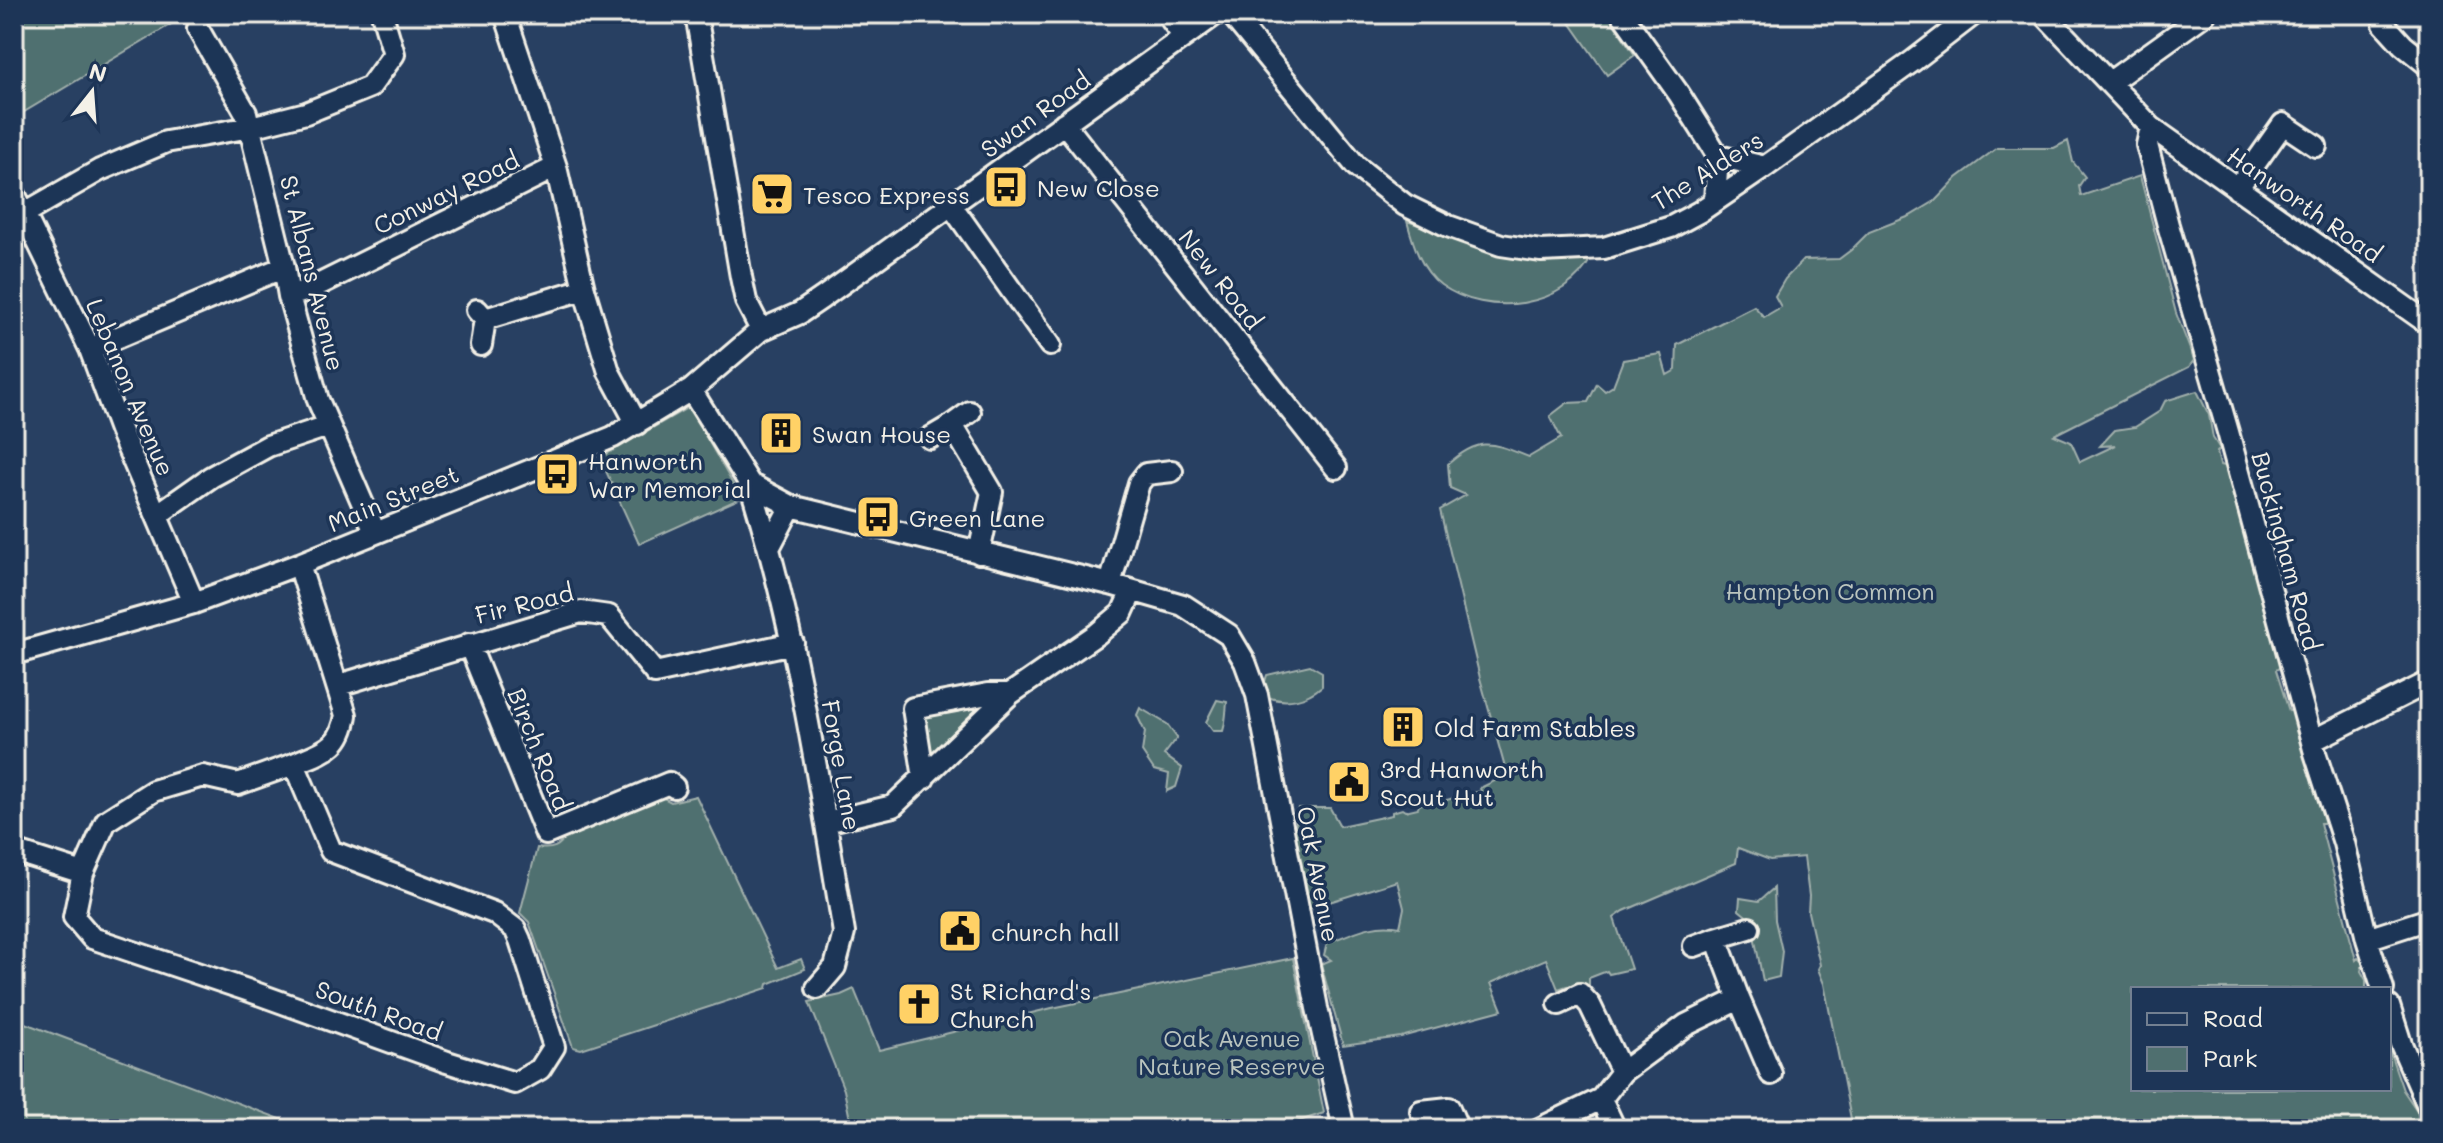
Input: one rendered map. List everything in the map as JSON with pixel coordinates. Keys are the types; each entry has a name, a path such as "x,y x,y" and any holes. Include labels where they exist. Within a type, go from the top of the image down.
{"street":[{"path":"25,213 100,170 166,142 251,127 306,113 370,87 394,54 382,14"},
{"path":"505,14 556,167"},
{"path":"696,14 741,277 746,301 761,330"},
{"path":"1167,14 1184,37"},
{"name":"Swan Road","path":"761,330 800,313 1216,14"},
{"name":"The Alders","path":"1231,14 1356,166 1405,205 1448,226 1501,245 1541,251 1599,249 1671,227 1765,167 1974,14"},
{"path":"1622,14 1679,94 1718,156 1715,200"},
{"name":"Hanworth Road","path":"2044,14 2151,127 2429,324"},
{"path":"2110,82 2205,14"},
{"path":"2384,24 2429,66"},
{"name":"St Albans Avenue","path":"198,29 251,127 289,296 318,400 375,532"},
{"name":"New Road","path":"1064,123 1336,468"},
{"path":"2237,189 2283,124 2316,146"},
{"name":"Buckingham Road","path":"2151,127 2147,145 2382,987"},
{"path":"1718,156 1765,167"},
{"name":"Conway Road","path":"289,296 308,290 556,167 584,289 609,372 637,424"},
{"name":"Lebanon Avenue","path":"14,193 90,349 120,430 194,603"},
{"path":"951,205 1050,345"},
{"path":"90,349 284,267"},
{"path":"481,345 481,314 584,289"},
{"name":"Main Street","path":"14,654 194,603 299,564 600,442 637,424 691,390 761,330"},
{"path":"691,390 750,484 791,506 1132,591 1122,613 1010,694 893,806 826,822"},
{"path":"930,438 970,412"},
{"path":"952,425 992,492 979,553"},
{"path":"157,515 211,477 268,446 328,426"},
{"path":"1110,584 1139,483 1146,474 1172,471"},
{"name":"Forge Lane","path":"750,484 770,546 793,643 844,933 835,967 817,988"},
{"path":"770,546 791,506"},
{"name":"South Road","path":"294,764 331,851 494,913 515,929 554,1047 540,1069 515,1083 447,1062 92,938 74,917 83,873 106,821 153,791 203,776 238,784 294,764 332,747 344,731 346,715 339,685 299,564"},
{"name":"Oak Avenue","path":"1132,591 1183,605 1229,635 1245,662 1257,695 1317,1008 1344,1129"},
{"name":"Fir Road","path":"339,685 581,612 609,616 655,673 793,643"},
{"name":"Birch Road","path":"469,644 546,834 669,783 674,787"},
{"path":"2312,741 2429,682"},
{"path":"924,778 913,708 988,694 1010,694"},
{"path":"14,851 83,873"},
{"path":"2367,939 2429,919"},
{"path":"1694,946 1749,928"},
{"path":"1716,938 1771,1074"},
{"path":"1559,1004 1580,994 1590,1005 1622,1072"},
{"path":"1539,1129 1601,1099 1622,1072 1686,1025 1739,999"},
{"path":"2391,1012 2429,1108"},
{"path":"1601,1099 1615,1129"},
{"path":"1421,1111 1449,1108 1458,1129"}],"green space":[{"path":"14,14 188,14 14,118"},
{"path":"1564,14 1607,14 1635,55 1607,75"},
{"name":"Hampton Common","path":"2068,141 2073,162 2085,177 2079,186 2081,196 2140,176 2176,313 2194,360 2189,367 2054,435 2071,442 2080,462 2116,445 2100,446 2115,430 2135,427 2160,411 2165,401 2197,391 2209,415 2213,438 2220,449 2217,452 2220,465 2225,466 2233,484 2282,666 2276,670 2289,711 2295,710 2299,722 2298,737 2307,743 2314,760 2312,782 2323,798 2325,823 2320,823 2356,960 2358,958 2363,963 2361,971 2366,980 2366,987 2131,987 2131,1091 2391,1091 2391,1056 2403,1090 2420,1115 2423,1129 1853,1129 1824,984 1818,969 1820,965 1808,912 1804,857 1770,860 1738,848 1736,863 1614,918 1631,969 1609,974 1607,971 1589,978 1589,988 1572,991 1567,986 1558,989 1546,959 1491,983 1502,1010 1401,1037 1343,1045 1321,964 1331,960 1324,955 1327,943 1372,927 1400,927 1404,908 1397,881 1310,908 1293,841 1298,808 1330,808 1340,826 1392,815 1392,812 1402,809 1418,808 1435,799 1439,802 1481,791 1480,788 1507,775 1440,510 1466,495 1450,488 1448,464 1469,449 1487,444 1529,457 1561,438 1550,416 1567,403 1588,402 1597,384 1605,391 1613,386 1623,360 1661,354 1667,375 1676,370 1677,345 1754,306 1764,317 1781,307 1775,296 1785,279 1803,260 1839,259 1869,232 1910,216 1935,201 1957,178 1997,148 2054,148"},
{"path":"1407,221 1506,255 1592,256 1580,274 1564,288 1545,297 1524,303 1480,302 1460,295 1434,279 1419,256"},
{"path":"689,407 741,498 639,544 600,458"},
{"path":"1310,665 1322,672 1322,686 1316,691 1289,700 1267,697 1263,688 1267,675"},
{"path":"1217,700 1227,702 1223,731 1213,731 1206,722"},
{"path":"972,704 976,710 931,755 920,726 924,712"},
{"path":"1140,708 1167,724 1177,738 1164,755 1182,768 1176,787 1167,791 1169,774 1154,770 1142,752 1145,732 1137,715"},
{"path":"656,794 671,802 696,796 778,968 801,959 805,969 768,984 767,988 581,1049 573,1047 529,922 520,913 537,848 555,847 567,833"},
{"path":"1774,888 1775,920 1782,951 1779,977 1763,981 1751,920 1739,910 1740,898 1759,901"},
{"name":"Oak Avenue Nature Reserve","path":"1293,958 1324,1113 1275,1129 852,1129 844,1090 809,1002 854,989 879,1050 1052,1008"},
{"path":"14,1019 307,1129 14,1129"}],"place":[{"name":"New Close","path":"1006,187"},
{"name":"Tesco Express","path":"772,194"},
{"name":"Swan House","path":"781,433"},
{"name":"Hanworth War Memorial","path":"557,474"},
{"name":"Green Lane","path":"878,517"},
{"name":"Old Farm Stables","path":"1403,727"},
{"name":"3rd Hanworth Scout Hut","path":"1349,782"},
{"name":"church hall","path":"960,931"},
{"name":"St Richard's Church","path":"919,1004"}]}
